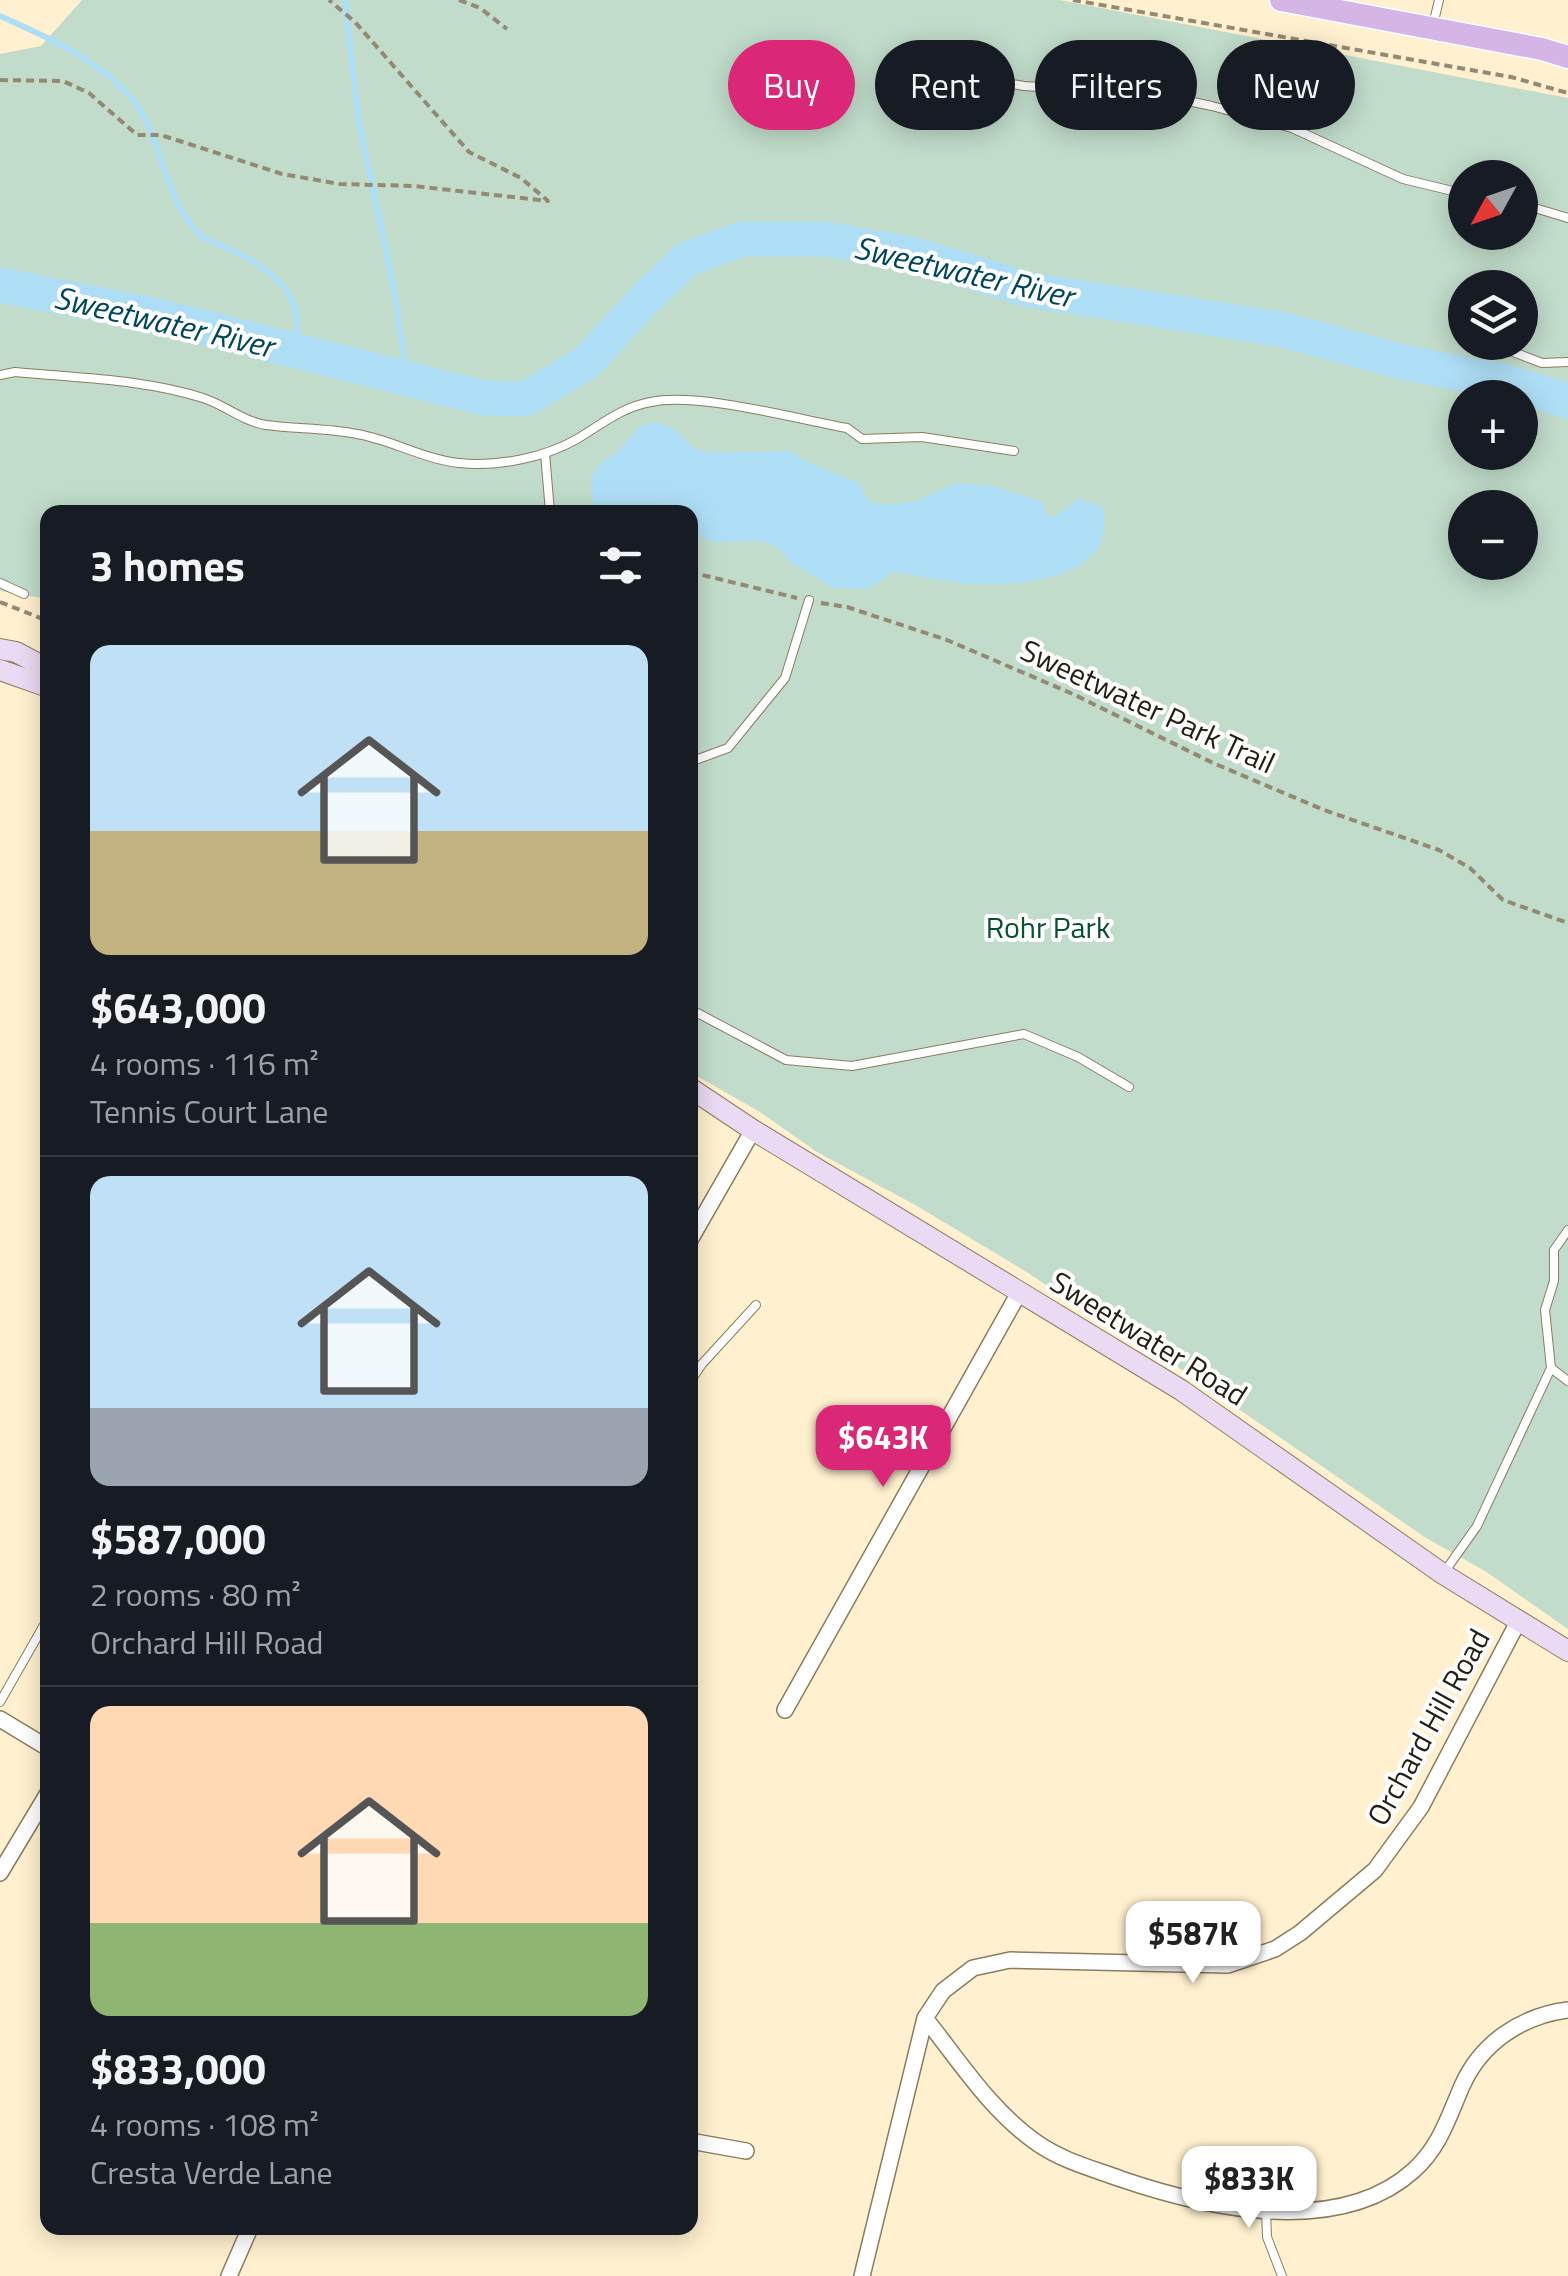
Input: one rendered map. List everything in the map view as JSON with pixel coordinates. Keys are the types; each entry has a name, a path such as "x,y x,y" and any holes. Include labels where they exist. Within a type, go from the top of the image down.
{"main road":[{"path":"1282,0 1568,56"},
{"path":"0,649 16,652 40,665"},
{"path":"0,670 40,683"},
{"name":"Sweetwater Road","path":"698,1093 1181,1390 1443,1574 1568,1651"}],"street":[{"path":"698,1226 753,1130"},
{"path":"785,1710 1020,1292"},
{"name":"Orchard Hill Road","path":"862,2276 925,2018 943,1991 973,1968 1010,1960 1228,1964 1275,1949 1376,1870 1421,1808 1519,1620"},
{"path":"0,1719 40,1743"},
{"path":"0,1873 40,1806"},
{"path":"925,2018 999,2110 1022,2132 1057,2155 1172,2196 1266,2210 1348,2205 1402,2180 1439,2140 1468,2073 1491,2044 1521,2024 1568,2010"},
{"path":"698,2142 746,2151"},
{"path":"230,2276 247,2235"}],"lane":[{"path":"1432,28 1439,0"},
{"path":"1015,84 1130,89 1212,106 1292,128 1403,179 1448,190"},
{"path":"1538,209 1568,218"},
{"path":"1534,360 1568,362"},
{"path":"0,375 15,372 152,387 206,398 228,412 264,424 361,434 410,453 460,464 500,462 545,453 575,440 623,409 655,400 694,400 847,428 862,440 922,437 1014,451"},
{"path":"545,453 549,505"},
{"path":"0,583 24,594"},
{"path":"698,759 728,748 785,678 809,600"},
{"path":"698,1012 786,1060 852,1066 1024,1034 1078,1057 1129,1087"},
{"path":"1443,1574 1477,1526 1551,1368 1546,1310 1554,1281 1554,1250 1568,1230"},
{"path":"698,1370 756,1305"},
{"path":"1551,1368 1568,1382"},
{"path":"0,1702 40,1632"},
{"path":"1266,2210 1267,2237 1282,2276"}],"path":[{"path":"0,80 63,81 76,86 128,130 146,136 155,134 282,174 340,184 384,184 548,202 521,178 469,152 355,22 329,0"},
{"path":"458,0 480,8 506,29"},
{"path":"1074,0 1511,77 1568,92"},
{"name":"Sweetwater Park Trail","path":"698,574 864,613 983,655 1213,763 1324,810 1439,850 1470,868 1503,900 1568,923"},
{"path":"0,602 40,619"}],"green space":[{"name":"Rohr Park","path":"82,0 1060,0 1267,40 1217,40 1217,130 1355,130 1355,57 1568,98 1568,1629 1485,1571 1426,1538 1140,1341 1116,1331 1025,1271 817,1152 760,1112 698,1077 698,505 40,505 40,598 0,591 0,54 41,46"}],"water":[{"path":"656,422 676,430 694,448 711,453 790,451 859,483 869,502 889,505 915,501 957,483 992,486 1043,502 1045,513 1053,518 1079,498 1102,507 1104,531 1097,549 1082,563 1039,580 971,584 893,572 869,589 834,588 790,562 777,547 761,541 713,542 698,536 698,505 592,505 591,477 602,461 614,455 641,426"}],"waterway":[{"path":"345,0 359,123 393,284 407,378"},
{"path":"0,16 83,58 121,87 136,104 188,221 204,238 242,255 271,274 291,297 297,329 293,349"},
{"name":"Sweetwater River","path":"0,285 162,317 484,398 525,399 586,363 687,259 742,239 825,239 915,255 1030,290 1280,329 1402,362 1510,383 1568,401"}]}
